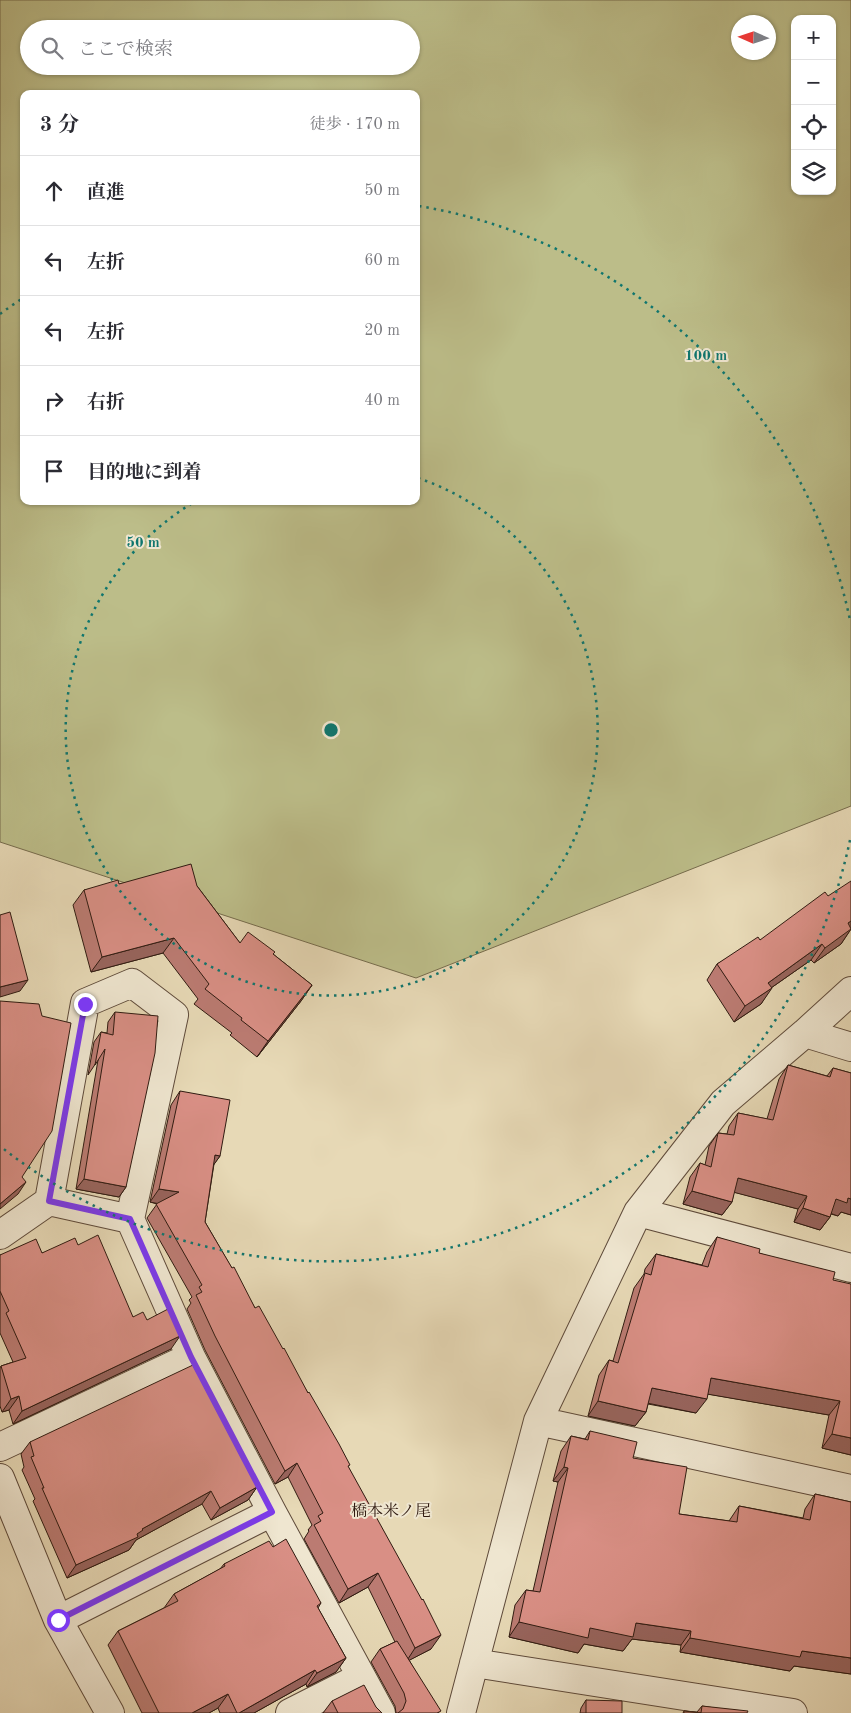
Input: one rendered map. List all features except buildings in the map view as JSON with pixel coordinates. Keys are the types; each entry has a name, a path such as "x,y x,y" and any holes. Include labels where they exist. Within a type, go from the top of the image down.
{"street":[{"path":"0,1235 49,1201 85,1004 132,983 174,1015 130,1219 191,1357 272,1512 381,1713"},
{"path":"468,1709 474,1662 538,1421 638,1212 723,1102 805,1033 851,991"},
{"path":"805,1033 851,1047"},
{"path":"49,1201 130,1219"},
{"path":"638,1212 851,1268"},
{"path":"0,1447 191,1357"},
{"path":"538,1421 851,1489"},
{"path":"0,1478 58,1620 110,1713"},
{"path":"58,1620 272,1512"},
{"path":"474,1662 792,1713"},
{"path":"290,1713 361,1677"}],"green space":[{"path":"0,0 851,0 851,806 416,978 0,842"}],"district":[{"name":"橋本米ノ尾","path":"391,1512"}],"route":[{"path":"58,1620 272,1512 191,1357 130,1219 49,1201 85,1004"}]}
